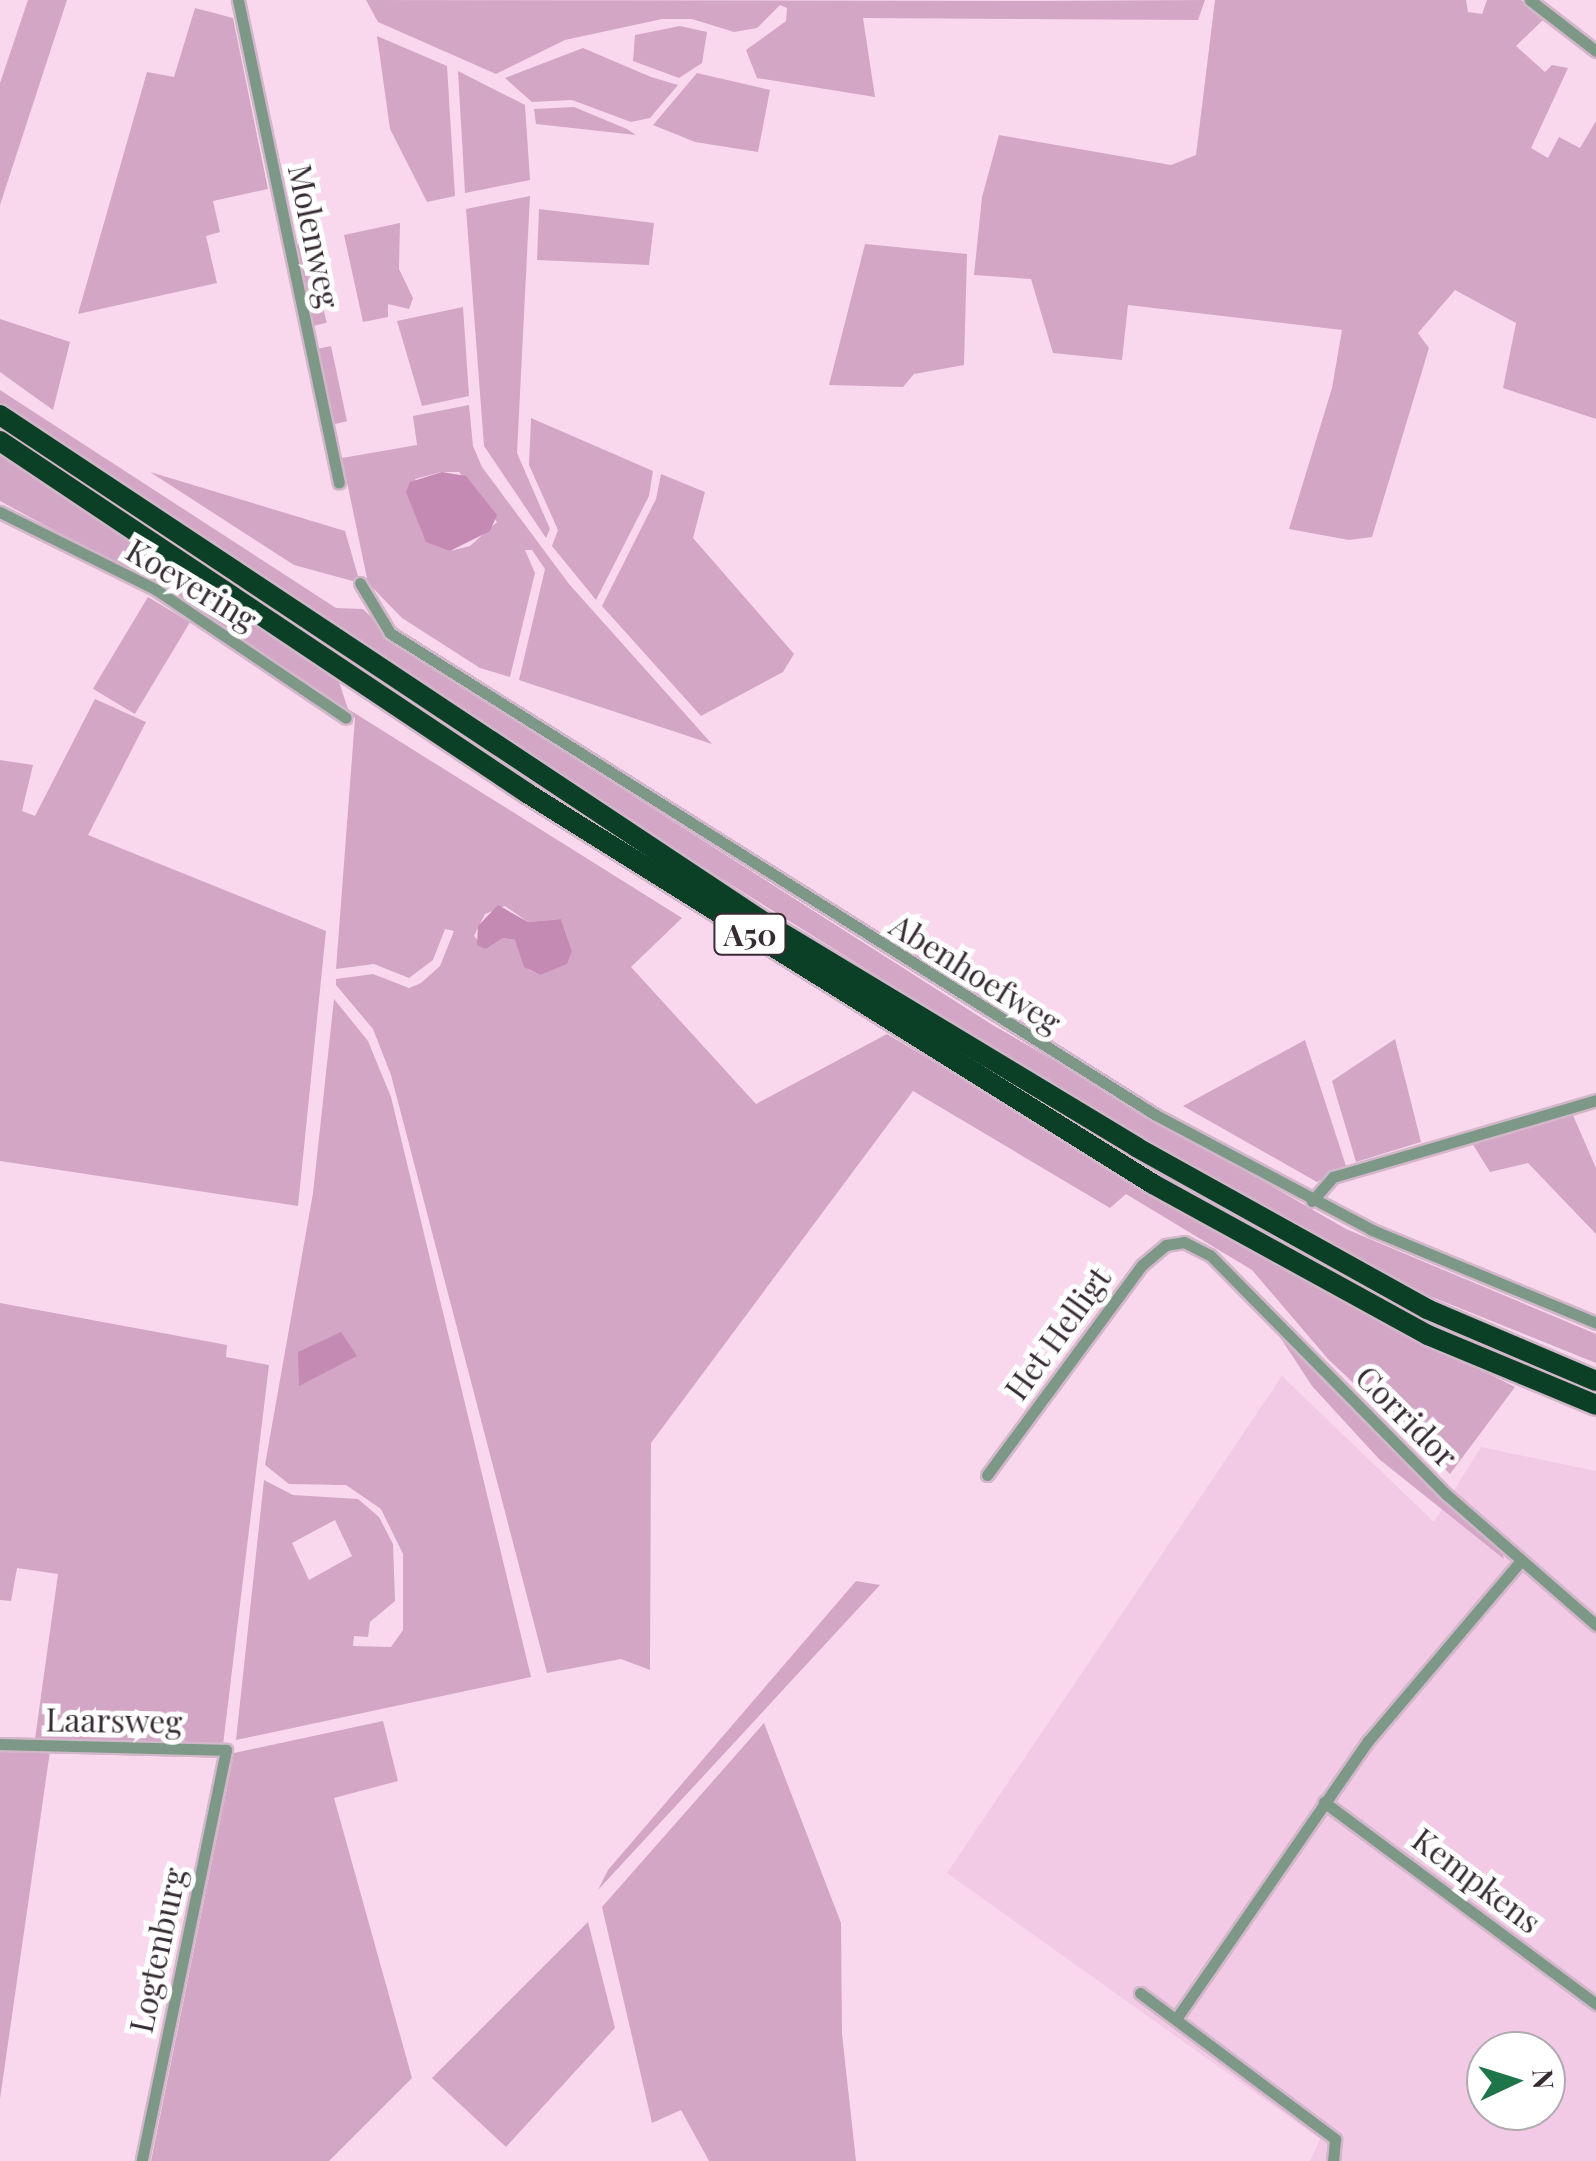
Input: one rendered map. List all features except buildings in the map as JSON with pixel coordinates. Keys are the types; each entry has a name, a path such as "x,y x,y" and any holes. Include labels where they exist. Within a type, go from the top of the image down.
{"highway":[{"name":"A50","path":"0,415 768,924 1102,1127 1350,1270 1596,1382"},
{"name":"A50","path":"0,440 544,804 1137,1174 1398,1320 1596,1405"}],"street":[{"name":"Molenweg","path":"238,0 338,483"},
{"path":"1530,0 1596,51"},
{"name":"Koevering","path":"0,512 155,589 346,718"},
{"name":"Abenhoefweg","path":"360,583 368,603 390,633 596,769 1139,1105 1312,1201 1480,1278 1596,1323"},
{"path":"1312,1201 1332,1177 1596,1100"},
{"name":"Het Helligt","path":"987,1475 1142,1265 1166,1245 1184,1242"},
{"name":"Corridor","path":"1184,1242 1210,1255 1520,1562 1596,1625"},
{"path":"1176,2019 1324,1802 1449,1640 1520,1562"},
{"name":"Laarsweg","path":"0,1744 226,1750"},
{"name":"Logtenburg","path":"142,2161 226,1750"},
{"name":"Kempkens","path":"1324,1802 1596,2004"},
{"path":"1140,1993 1336,2139 1334,2161"}],"shaded area":[{"path":"28,0 67,0 0,205 0,83"},
{"path":"366,0 1205,0 1198,20 863,18 875,97 757,78 746,50 786,21 787,8 780,5 757,28 734,32 692,19 662,19 565,40 496,74 378,22"},
{"path":"1215,0 1466,0 1468,12 1482,14 1487,0 1521,0 1543,20 1516,46 1545,72 1552,65 1568,68 1531,148 1548,158 1559,137 1580,148 1596,121 1596,419 1503,388 1516,323 1455,290 1418,333 1429,348 1372,537 1349,540 1289,529 1332,388 1342,330 1128,305 1122,360 1053,353 1031,279 974,275 982,197 999,135 1171,165 1196,155"},
{"path":"195,8 233,18 268,189 213,201 220,232 206,236 217,283 78,314 147,72 174,77"},
{"path":"680,26 707,32 702,63 679,78 633,61 635,35"},
{"path":"377,36 447,66 455,196 427,202 390,129"},
{"path":"583,48 678,85 650,118 631,122 572,100 532,102 505,78"},
{"path":"458,71 525,105 530,180 465,193"},
{"path":"697,73 770,90 758,152 695,142 653,125"},
{"path":"574,107 636,135 536,124 534,109"},
{"path":"530,196 517,453 550,529 546,538 484,446 466,209"},
{"path":"539,209 654,223 649,265 537,260"},
{"path":"400,223 399,269 413,298 409,309 388,304 388,317 363,322 344,235"},
{"path":"308,242 327,323 312,326 293,245"},
{"path":"865,244 967,254 964,365 914,374 903,387 829,385"},
{"path":"463,307 469,396 422,406 397,321"},
{"path":"0,319 70,342 53,410 0,372"},
{"path":"331,346 347,421 332,424 316,349"},
{"path":"0,390 336,608 363,609 406,651 991,1024 1346,1229 1596,1334 1596,1363 1427,1295 1101,1116 583,792 0,404"},
{"path":"469,405 473,446 482,467 569,584 712,744 519,680 545,569 532,550 525,550 535,573 510,677 480,668 402,618 368,583 342,458 417,445 413,416","holes":["459,472 497,522 470,546 450,551 415,479"]},
{"path":"531,418 653,471 649,496 596,600 552,546 558,530 529,465"},
{"path":"0,454 339,682 348,709 682,918 631,967 756,1104 887,1034 1275,1265 1515,1387 1450,1474 1328,1359 1252,1270 1126,1194 1110,1208 913,1091 651,1443 650,1670 621,1659 547,1673 391,1075 373,1029 336,985 336,979 373,974 409,988 421,983 440,966 454,931 445,929 433,960 409,978 374,964 336,969 355,718 189,603 0,501","holes":["505,906 528,922 561,919 572,951 540,975 529,970 515,940 503,938 486,949 474,936 485,914"]},
{"path":"150,472 345,531 360,583 294,565"},
{"path":"442,472 466,476 497,515 490,531 450,551 426,542 406,492 410,482"},
{"path":"661,474 705,492 693,538 794,654 783,672 701,716 602,606 656,499"},
{"path":"148,597 190,622 135,714 93,689"},
{"path":"95,699 146,722 88,835 326,931 298,1206 0,1161 0,760 33,765 22,811 35,816"},
{"path":"498,905 528,922 561,919 572,951 567,964 540,975 524,967 515,940 503,938 486,949 477,945 478,926"},
{"path":"334,999 368,1041 391,1097 531,1677 236,1740 264,1480 293,1495 358,1499 379,1517 393,1544 395,1601 370,1622 368,1637 354,1636 353,1646 391,1647 403,1630 403,1554 381,1509 346,1485 289,1484 265,1465 313,1193","holes":["335,1520 352,1556 309,1580 292,1543"]},
{"path":"1395,1039 1421,1142 1356,1162 1332,1081"},
{"path":"1305,1040 1346,1166 1317,1182 1183,1106"},
{"path":"1572,1113 1596,1168 1596,1234 1528,1163 1490,1172 1472,1143"},
{"path":"0,1303 227,1345 226,1357 269,1365 223,1745 35,1739 58,1574 17,1568 11,1601 0,1600"},
{"path":"341,1332 357,1356 299,1386 298,1352"},
{"path":"1278,1334 1502,1552 1504,1559 1379,1459 1312,1386"},
{"path":"1282,1376 1434,1522 1481,1447 1596,1471 1596,2161 1310,2161 1320,2139 947,1873"},
{"path":"856,1581 880,1585 598,1890 608,1870"},
{"path":"383,1721 398,1781 334,1798 412,2078 329,2161 151,2161 234,1753"},
{"path":"764,1723 841,1923 842,2034 856,2161 709,2161 681,2110 652,2123 602,1907"},
{"path":"0,1749 50,1751 0,2099"},
{"path":"588,1922 615,2028 506,2147 432,2078"}]}
